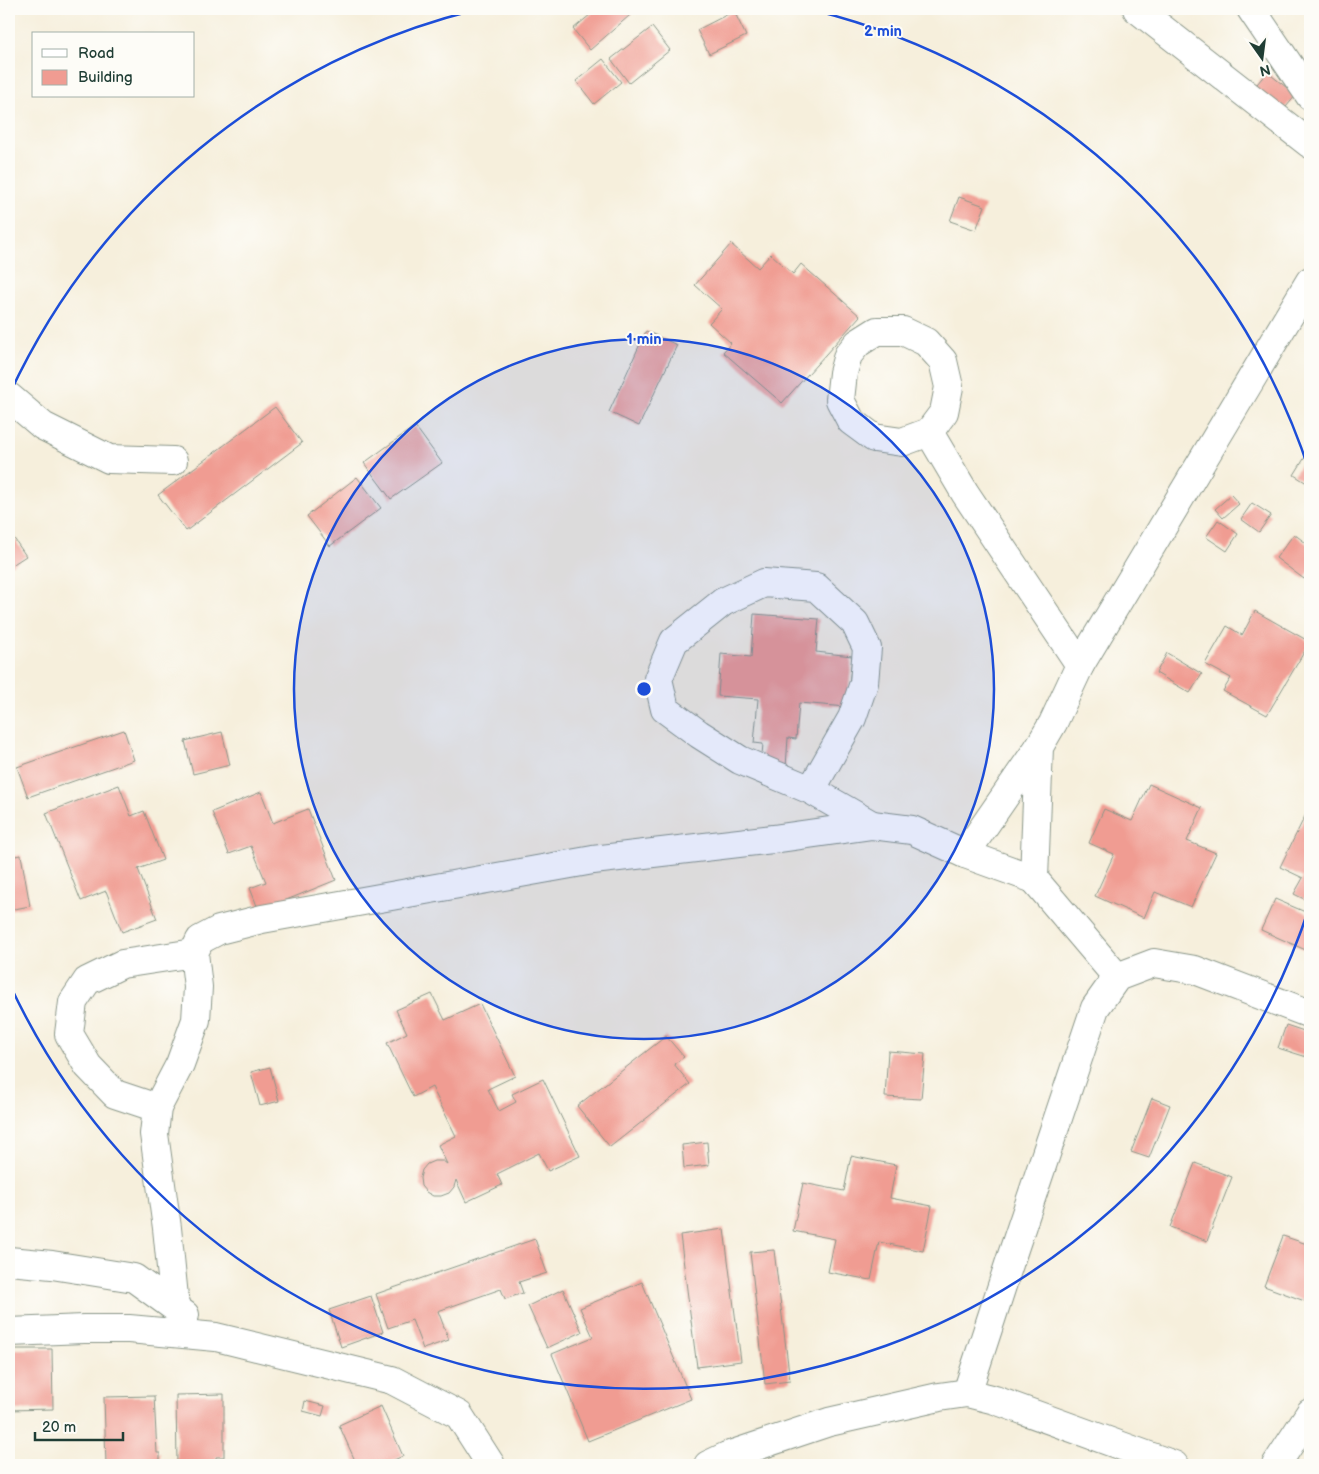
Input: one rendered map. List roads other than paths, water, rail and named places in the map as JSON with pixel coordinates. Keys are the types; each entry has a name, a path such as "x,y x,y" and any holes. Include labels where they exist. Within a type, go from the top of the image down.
{"street":[{"path":"1137,9 1310,144"},
{"path":"1251,9 1310,96"},
{"path":"965,854 1039,747 1053,723 1080,665 1310,281"},
{"path":"877,331 903,331 926,342 943,361 949,387 944,412 929,432 902,442 892,441 874,438 850,421 840,400 843,373 848,355 858,343 877,331"},
{"path":"9,397 43,426 109,460 173,461"},
{"path":"929,432 965,493 1080,665"},
{"path":"811,790 852,718 864,683 867,648 855,623 816,587 764,583 723,602 674,642 658,679 665,709 699,734 740,760 811,790 872,825"},
{"path":"1034,879 1039,747"},
{"path":"175,1307 167,1228 154,1134 157,1108 180,1064 196,1020 198,987 194,953 200,940 219,930 262,919 593,860 773,839 872,825 912,830 965,854 1034,879 1117,977"},
{"path":"157,1108 115,1094 88,1066 69,1034 73,1002 87,981 122,964 194,953"},
{"path":"967,1393 1095,1008 1117,977 1154,963 1195,970 1310,1014"},
{"path":"9,1261 52,1265 134,1278 216,1337"},
{"path":"9,1332 129,1329 216,1337 392,1380 459,1415 491,1465"},
{"path":"708,1465 727,1456 829,1422 939,1397 967,1393 995,1400 1174,1465"},
{"path":"1276,1465 1310,1413"}]}
